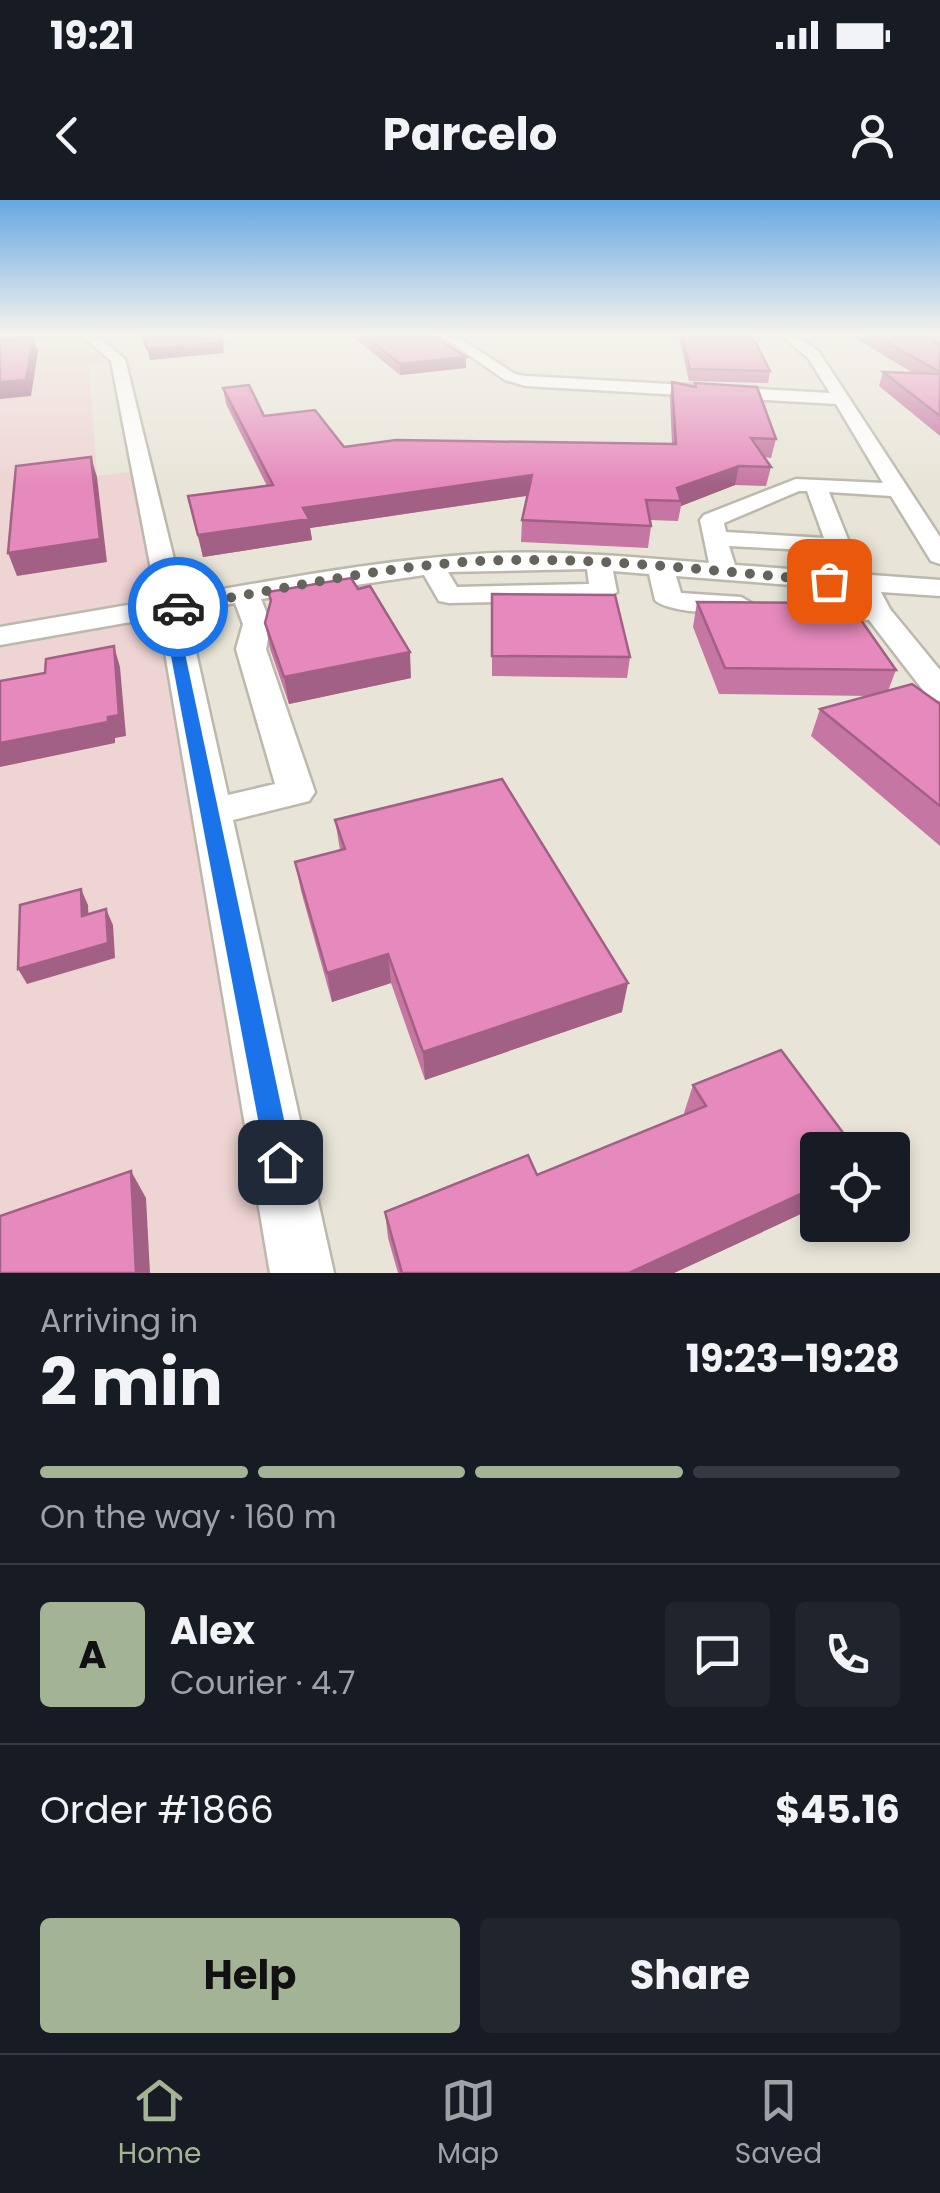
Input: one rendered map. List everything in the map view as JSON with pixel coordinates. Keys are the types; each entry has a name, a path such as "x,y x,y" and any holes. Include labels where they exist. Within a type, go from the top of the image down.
{"street":[{"path":"125,385 145,470 302,1273"},
{"path":"597,385 841,399"},
{"path":"832,385 940,556"},
{"path":"724,573 712,520 796,485 898,490"},
{"path":"715,538 839,547 815,486"},
{"path":"0,636 431,565 450,594 604,592 599,562 940,588"},
{"path":"661,569 669,600 877,612"},
{"path":"864,584 877,612 938,687"},
{"path":"210,812 296,792 251,649 257,624 246,595"}],"shaded area":[{"path":"0,385 90,385 97,476 145,470 302,1273 0,1273"}],"building":[{"path":"248,385 264,416 315,410 344,447 396,440 676,444 672,385 757,387 776,439 751,438 771,467 739,466 677,488 681,501 646,500 651,526 522,520 532,475 303,508 309,519 198,535 188,496 273,485 223,388"},
{"path":"900,385 940,385 940,416"},
{"path":"91,457 100,539 8,553 16,466"},
{"path":"351,578 358,589 370,586 410,652 284,677 265,623 271,600 268,592"},
{"path":"492,594 615,595 630,657 492,656"},
{"path":"697,602 849,603 896,670 725,668"},
{"path":"114,646 119,715 108,717 108,722 0,743 0,681 45,673 46,659"},
{"path":"912,684 940,704 940,806 820,709"},
{"path":"502,779 628,983 423,1052 388,954 327,973 295,862 345,849 335,820"},
{"path":"81,889 82,916 106,909 108,943 18,969 20,905"},
{"path":"781,1050 842,1132 800,1132 800,1194 629,1273 402,1273 385,1212 528,1155 537,1175 706,1106 693,1085"},
{"path":"131,1171 136,1273 0,1273 0,1216"}],"way so far":[{"path":"178,607 352,575 466,562 599,562 829,581"}],"route":[{"path":"178,607 169,608 280,1162"}]}
